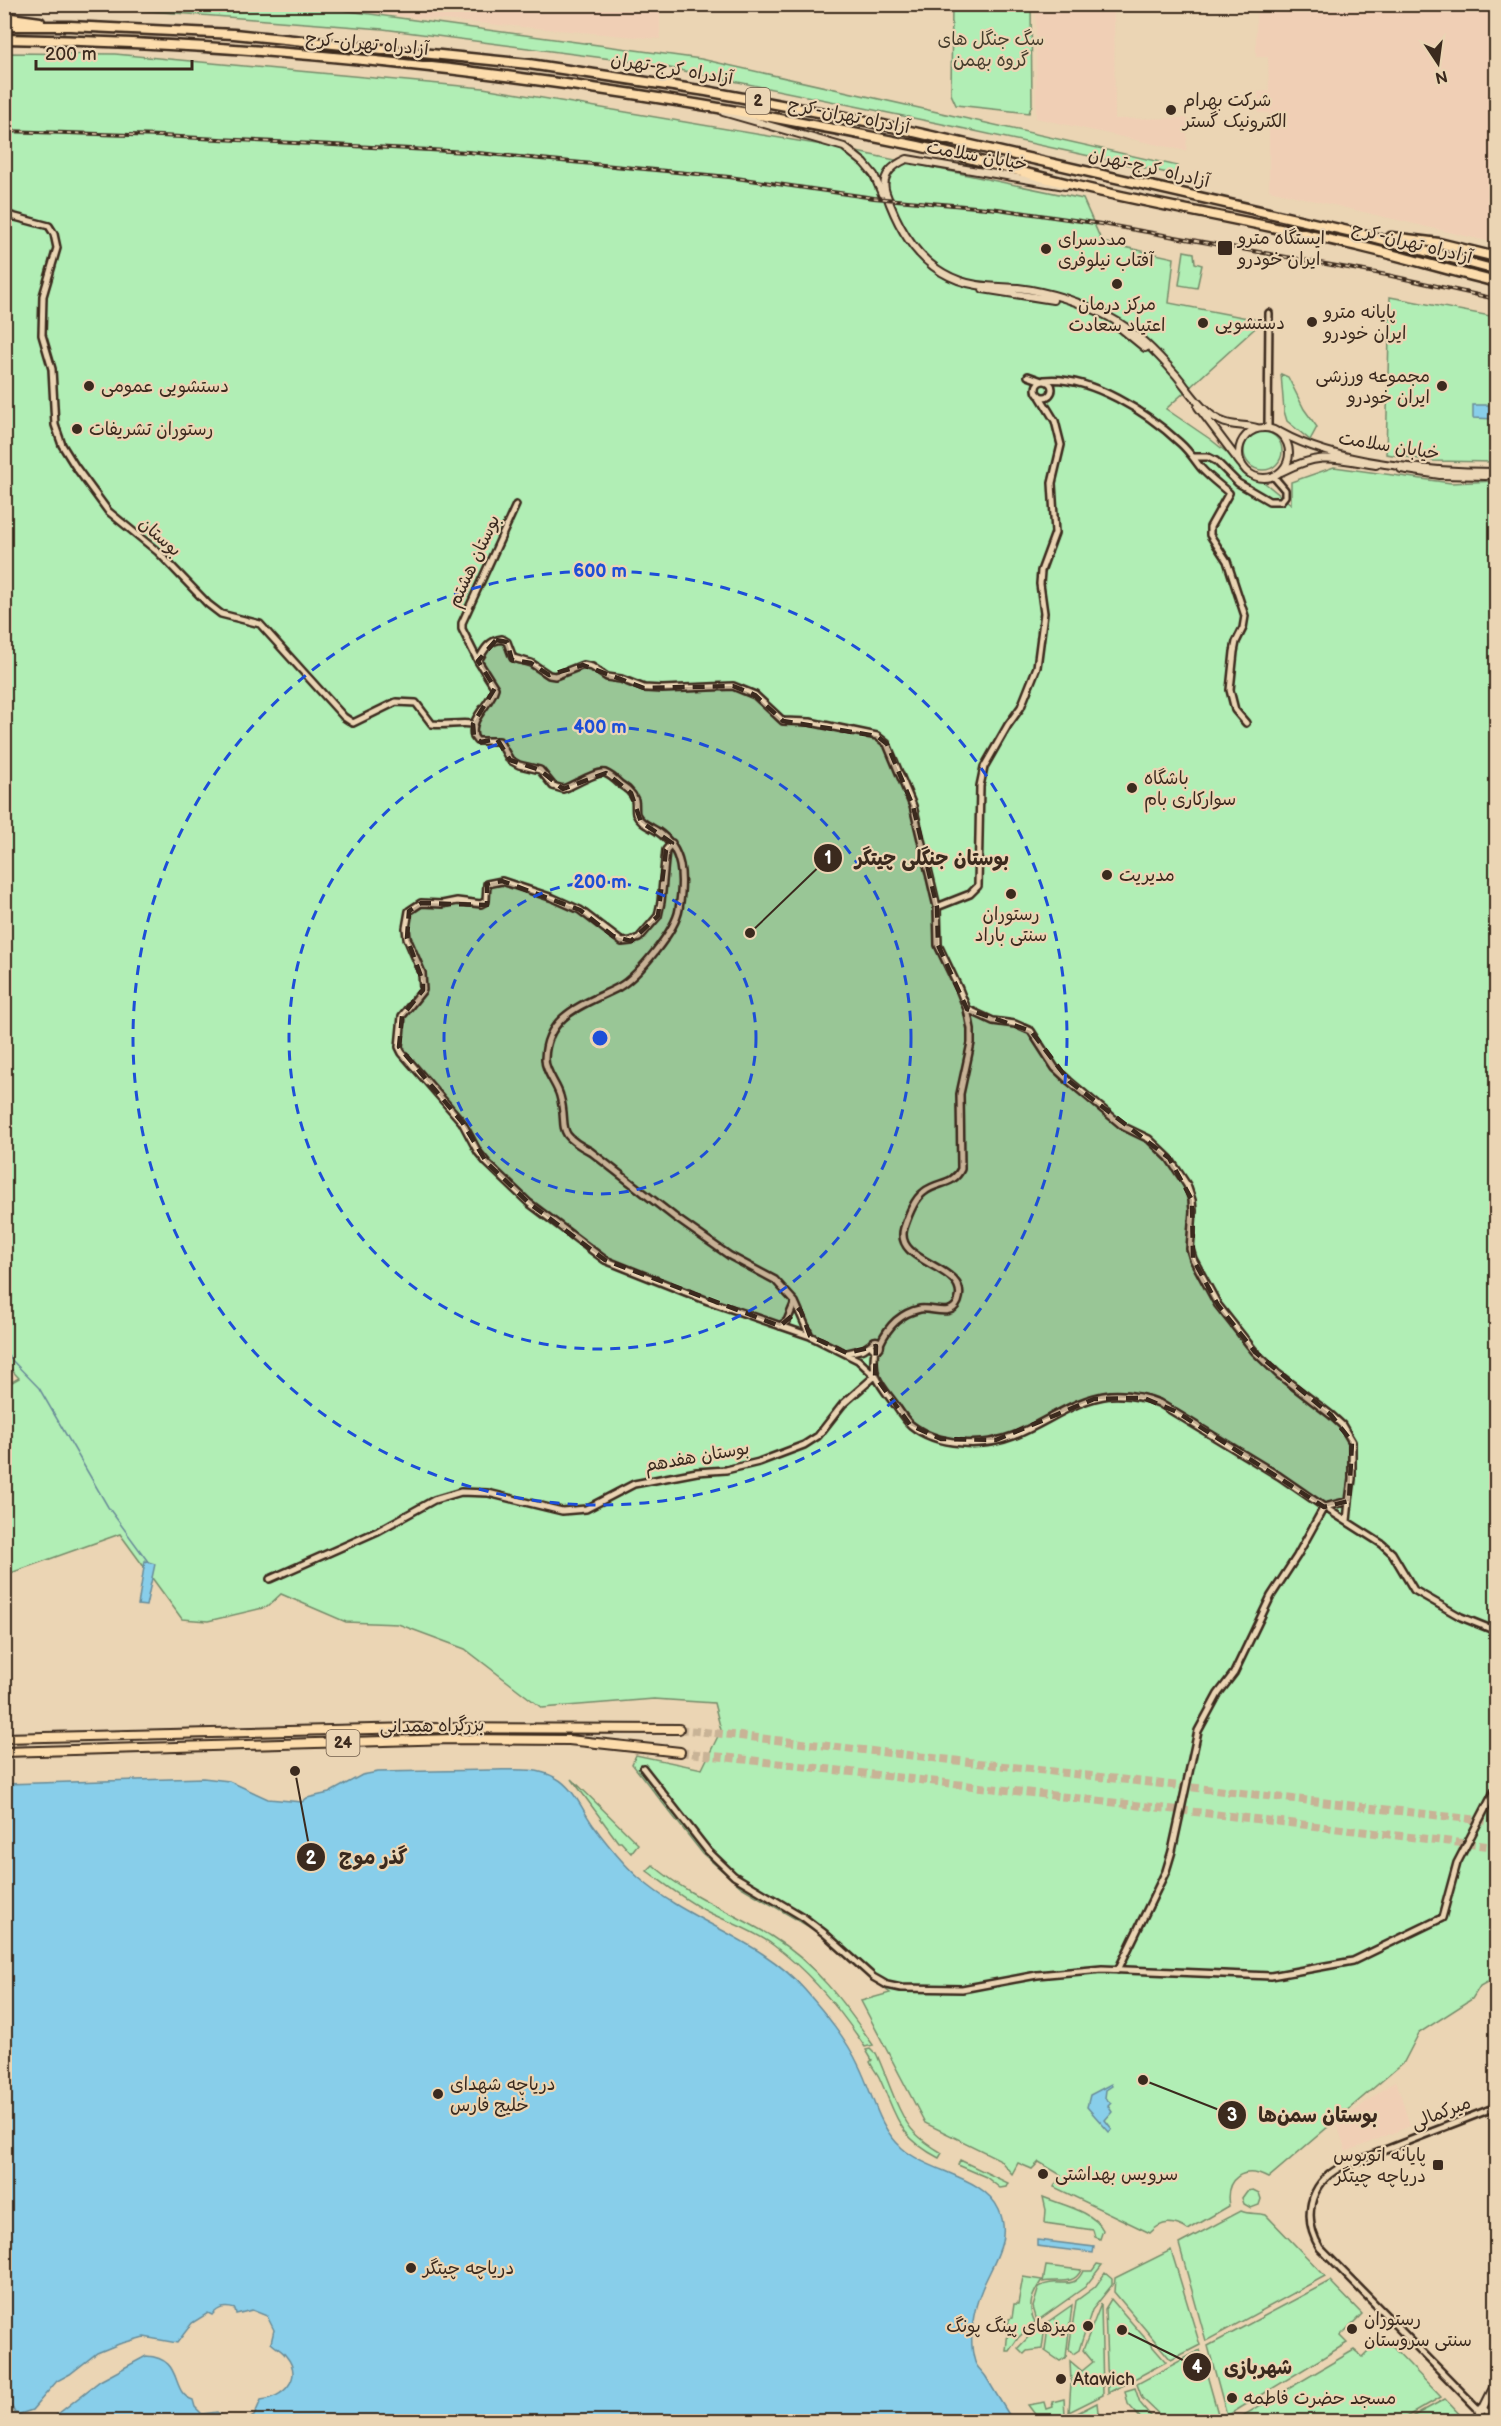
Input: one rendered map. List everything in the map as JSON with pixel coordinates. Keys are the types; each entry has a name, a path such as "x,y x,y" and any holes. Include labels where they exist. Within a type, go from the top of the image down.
{"highway":[{"path":"4,17 70,26"},
{"name":"آزادراه کرج-تهران","path":"4,26 70,26 234,34 440,54 574,70 706,91 866,121 1361,234 1497,270"},
{"name":"آزادراه تهران-کرج","path":"4,40 210,46 423,66 527,79 709,107 921,147 1083,187 1350,244 1497,282"},
{"path":"1361,234 1439,243 1497,257"},
{"name":"بزرگراه همدانی","path":"4,1738 414,1728 679,1729"},
{"name":"بزرگراه همدانی","path":"4,1752 476,1739 569,1740 680,1752"}],"main road":[{"name":"خیابان سلامت","path":"709,107 844,147 864,163 874,175 905,244 928,268 962,284 1018,291 1056,300 1108,320 1124,330 1153,355 1207,417 1241,464"},
{"name":"خیابان سلامت","path":"1083,187 1052,185 907,159 890,168 884,190 902,230 916,252 929,264 957,279 975,285 1068,300 1097,311 1128,327 1140,337 1211,415 1226,424 1257,428"},
{"path":"1268,426 1280,432 1289,449 1289,458 1281,472 1274,477 1259,478 1251,475 1241,464 1239,449 1251,431 1268,426"},
{"name":"خیابان سلامت","path":"1280,432 1320,450 1389,463 1497,474"},
{"name":"خیابان سلامت","path":"1281,472 1300,463 1324,457 1440,475 1497,474"},
{"path":"1480,2416 1497,2382"},
{"path":"1480,2416 1490,2414 1497,2401"}],"street":[{"name":"بوستان","path":"4,214 49,226 54,234 57,248 43,296 42,335 52,369 55,425 66,452 108,511 158,552 208,604 221,614 260,624 344,717 353,723 396,702 416,703 432,724 444,726 458,722 473,724"},
{"path":"1268,426 1269,313"},
{"path":"937,907 970,894 978,886 980,786 984,767 1021,707 1036,667 1044,613 1040,584 1041,571 1055,533 1052,483 1060,452 1060,437 1048,410 1028,376 1051,384 1048,410"},
{"path":"1039,395 1046,397 1059,384 1068,380"},
{"path":"1036,388 1043,381 1068,380 1103,392 1127,405 1180,442 1202,469 1229,493 1210,527 1210,535 1227,561 1245,616 1243,628 1236,642 1230,690 1235,710 1246,723"},
{"path":"1194,457 1208,457 1216,461 1238,483 1269,501 1281,501 1285,496 1285,490 1274,477"},
{"name":"بوستان هشتم","path":"473,724 493,696 495,688 478,662 462,629 462,622 516,505"},
{"path":"478,662 486,647 502,639 507,642 513,658 531,663 549,675 562,675 584,665 592,667 607,677 621,679 644,688 733,686 755,695 783,721 810,722 877,736 887,744 913,806 937,907 938,945 967,1009 971,1043 959,1103 961,1169 952,1181 922,1193 916,1200 903,1230 903,1239 908,1247 934,1267 952,1276 957,1282 958,1301 953,1308 946,1311 923,1308 893,1323 880,1344 875,1341 873,1347 875,1376"},
{"path":"473,724 474,737 477,741 499,741 510,760 519,765 540,770 554,786 563,789 597,774 606,773 632,793 636,813 641,822 672,843 681,865 680,908 677,919 653,952 620,986 574,1008 554,1030 545,1060 561,1100 565,1134 730,1256 775,1280 795,1302 810,1336"},
{"path":"672,843 666,850 658,916 639,938 631,941 622,942 580,910 553,898 502,881 487,884 486,901 481,904 457,901 442,904 421,903 414,906 407,918 407,938 422,974 423,990 402,1016 399,1047 408,1062 462,1122 478,1152 487,1163 529,1203 605,1260 708,1301 810,1336 848,1353 875,1376 910,1425 926,1434 957,1442 1012,1437 1061,1412 1109,1395 1144,1398 1177,1412 1279,1476 1392,1552 1414,1590 1461,1617 1497,1631"},
{"path":"967,1009 993,1021 1015,1024 1031,1032 1055,1068 1069,1082 1124,1127 1149,1139 1169,1158 1187,1185 1192,1200 1190,1249 1193,1259 1218,1305 1255,1352 1278,1374 1331,1414 1342,1425 1352,1442 1353,1479 1347,1521"},
{"path":"780,1326 787,1321 795,1302"},
{"path":"848,1353 873,1347"},
{"name":"بوستان هفدهم","path":"270,1579 378,1531 434,1500 461,1492 488,1493 562,1511 586,1509 634,1484 697,1472 726,1470 759,1462 804,1445 818,1436 843,1404 875,1376"},
{"path":"1118,1970 1166,1871 1198,1731 1218,1694 1233,1673 1271,1596 1297,1556 1324,1507 1349,1501"},
{"path":"643,1768 698,1839 722,1865 743,1882 803,1917 824,1933 859,1967 887,1985 902,1988 962,1989 1037,1975 1102,1969 1272,1976 1353,1961 1442,1918 1457,1863 1497,1788"},
{"name":"میرکمالی","path":"1480,2416 1320,2248 1311,2229 1310,2204 1315,2190 1339,2168 1497,2107"},
{"path":"1490,2414 1497,2420"}],"highlighted area":[{"path":"496,640 507,642 512,660 531,663 549,675 583,665 644,688 733,686 755,695 783,721 877,736 887,744 913,806 937,907 938,945 967,1009 1031,1031 1069,1081 1169,1158 1192,1200 1193,1259 1218,1305 1255,1352 1331,1415 1352,1442 1349,1501 1324,1507 1177,1412 1144,1398 1094,1399 996,1440 941,1439 910,1425 875,1376 876,1346 847,1353 810,1336 800,1309 780,1326 605,1260 529,1203 487,1163 462,1122 399,1047 402,1016 423,990 423,982 407,938 409,911 421,903 487,905 487,884 502,881 580,910 613,936 631,941 658,916 666,850 672,843 641,822 631,793 606,773 563,789 540,770 510,760 497,739 481,742 474,737 473,724 495,688 478,661"}],"shaded area":[{"path":"272,5 660,5 660,39"},
{"path":"1036,5 1114,5 1115,119 1186,118 1188,120 1186,151 1036,118"},
{"path":"1256,5 1496,5 1496,243 1269,190 1269,113 1258,113 1258,92 1269,91 1268,57 1256,57"},
{"path":"1396,2080 1410,2126 1346,2152 1337,2124"}],"green space":[{"path":"262,4 341,10 701,59 1178,166 1177,175 650,64 383,29 70,5"},
{"name":"سگ جنگل های گروه بهمن","path":"952,5 1031,5 1032,104 1029,113 956,105 951,94"},
{"path":"5,53 115,54 483,88 828,146 1083,199 1102,242 1174,258 1169,303 1263,321 1166,409 1210,439 1291,504 1291,482 1334,467 1451,483 1496,481 1496,1977 1480,1986 1472,1999 1419,2033 1404,2062 1268,2178 1251,2173 1238,2177 1230,2188 1229,2206 1188,2230 1168,2223 1150,2233 1054,2187 1061,2175 1039,2162 1032,2169 1018,2163 1012,2174 999,2159 925,2123 861,2001 890,1993 861,1971 823,1935 741,1887 703,1854 632,1764 636,1755 702,1769 721,1730 714,1703 654,1699 542,1708 465,1649 398,1624 346,1622 281,1594 267,1607 208,1621 182,1619 120,1534 5,1575 5,1386 19,1378 5,1363"},
{"path":"1184,251 1194,253 1195,263 1202,265 1197,288 1179,285"},
{"name":"مجموعه ورزشی ایران خودرو","path":"1390,297 1496,317 1496,462 1433,461 1386,454"},
{"path":"1281,374 1288,377 1304,409 1317,427 1310,440 1287,421"},
{"path":"1263,432 1277,437 1282,451 1277,465 1263,470 1249,465 1244,451 1249,437"},
{"path":"572,1779 638,1844 631,1853 621,1842 618,1842"},
{"path":"653,1865 695,1895 756,1927 787,1947 828,1985 873,2045 865,2047 824,1992 787,1956 758,1935 684,1898 647,1871"},
{"path":"870,2049 876,2053 903,2117 921,2139 942,2153 939,2158 914,2142 900,2124 870,2062 872,2060 866,2050"},
{"path":"960,2160 1008,2183 1006,2187 1000,2188 986,2177 958,2165"},
{"path":"1253,2190 1259,2193 1261,2199 1259,2205 1251,2208 1244,2204 1242,2198 1247,2191"},
{"path":"1043,2197 1076,2209 1092,2218 1103,2230 1100,2239 1095,2237 1093,2230 1045,2223 1046,2210"},
{"path":"1241,2211 1266,2215 1325,2276 1206,2341 1179,2244"},
{"path":"1171,2250 1200,2345 1171,2360 1114,2292 1115,2278"},
{"path":"1097,2264 1102,2265 1085,2287 1037,2321 1033,2307 1039,2287 1052,2283 1069,2283 1079,2278 1083,2271 1092,2271"},
{"path":"1046,2266 1081,2270 1070,2280 1043,2282"},
{"path":"1105,2273 1112,2279 1112,2285 1092,2310 1079,2350 1073,2354 1069,2349 1076,2301 1095,2287"},
{"path":"1023,2277 1042,2280 1031,2305 1035,2322 1018,2338 1009,2351 1006,2351 1009,2319 1012,2318 1014,2304 1018,2304"},
{"path":"1330,2281 1362,2314 1340,2336 1347,2343 1227,2416 1208,2346"},
{"path":"1111,2299 1166,2362 1108,2393 1105,2309"},
{"path":"1101,2304 1103,2395 1069,2412 1070,2361 1082,2371 1093,2362 1083,2350"},
{"path":"1072,2305 1066,2357 1060,2361 1045,2351 1047,2335 1042,2326"},
{"path":"1038,2327 1044,2334 1042,2349 1027,2351 1024,2354 1018,2348"},
{"path":"1383,2337 1441,2397 1399,2421 1234,2421 1354,2350 1363,2357"},
{"path":"1200,2350 1220,2421 1158,2421 1163,2418 1142,2398 1137,2384"},
{"path":"1135,2388 1140,2403 1155,2421 1143,2421 1128,2404 1125,2391"},
{"path":"1064,2399 1065,2414 1048,2421 1040,2421 1028,2405 1045,2402 1047,2409 1053,2407 1052,2402"},
{"path":"1445,2399 1464,2419 1463,2421 1404,2421"},
{"path":"1097,2403 1099,2421 1062,2421"}],"water":[{"path":"1473,405 1496,405 1496,419 1473,418"},
{"path":"145,1561 155,1564 146,1606 138,1605"},
{"name":"دریاچه شهدای خلیج فارس","path":"516,1770 549,1774 562,1782 609,1846 639,1878 659,1894 746,1944 787,1972 835,2026 848,2046 877,2110 894,2140 914,2156 969,2182 992,2199 999,2210 1002,2221 1002,2241 976,2306 972,2325 972,2344 976,2364 1013,2421 246,2421 254,2416 261,2400 277,2395 288,2386 293,2372 283,2352 271,2343 274,2330 267,2316 252,2310 236,2314 235,2309 225,2307 212,2315 208,2313 192,2323 177,2343 144,2337 97,2353 57,2381 32,2410 20,2414 15,2413 4,2391 5,1784 203,1778 229,1781 268,1799 302,1802 307,1798 329,1793 362,1775 378,1772"},
{"path":"1111,2084 1112,2086 1106,2090 1105,2098 1111,2103 1108,2106 1112,2112 1105,2120 1112,2129 1109,2132 1087,2107 1090,2095"},
{"path":"1037,2240 1094,2247 1093,2253 1037,2246"},
{"path":"146,2356 158,2358 172,2369 181,2390 193,2400 195,2407 202,2414 217,2412 229,2421 49,2421 100,2381"}],"waterway":[{"path":"4,1352 39,1388 108,1507 149,1563"}],"tunnel":[{"path":"679,1729 1496,1822"},
{"path":"680,1752 1496,1847"}],"railway":[{"path":"4,131 161,136 468,152 729,177 874,198 998,209 1108,225 1387,275 1496,299"}],"place":[{"name":"شرکت بهرام الکترونیک گستر","path":"1171,110"},
{"name":"ایستگاه مترو ایران خودرو","path":"1225,248"},
{"name":"مددسرای آفتاب نیلوفری","path":"1046,249"},
{"name":"مرکز درمان اعتیاد سعادت","path":"1117,284"},
{"name":"پایانه مترو ایران خودرو","path":"1312,322"},
{"name":"دستشویی","path":"1203,323"},
{"name":"دستشویی عمومی","path":"89,386"},
{"name":"مجموعه ورزشی ایران خودرو","path":"1442,386"},
{"name":"رستوران تشریفات","path":"77,429"},
{"name":"باشگاه سوارکاری بام","path":"1132,788"},
{"name":"مدیریت","path":"1107,875"},
{"name":"رستوران سنتی باراد","path":"1011,894"},
{"name":"بوستان جنگلی چیتگر","path":"750,933"},
{"name":"گذر موج","path":"295,1771"},
{"name":"بوستان سمن‌ها","path":"1143,2080"},
{"name":"دریاچه شهدای خلیج فارس","path":"438,2094"},
{"name":"پایانه اتوبوس دریاچه چیتگر","path":"1438,2165"},
{"name":"سرویس بهداشتی","path":"1043,2174"},
{"name":"دریاچه چیتگر","path":"411,2268"},
{"name":"میزهای پینگ پونگ","path":"1088,2326"},
{"name":"رستوران سنتی سروستان","path":"1352,2329"},
{"name":"شهربازی","path":"1122,2330"},
{"name":"Atawich","path":"1061,2379"},
{"name":"مسجد حضرت فاطمه","path":"1232,2398"}]}
